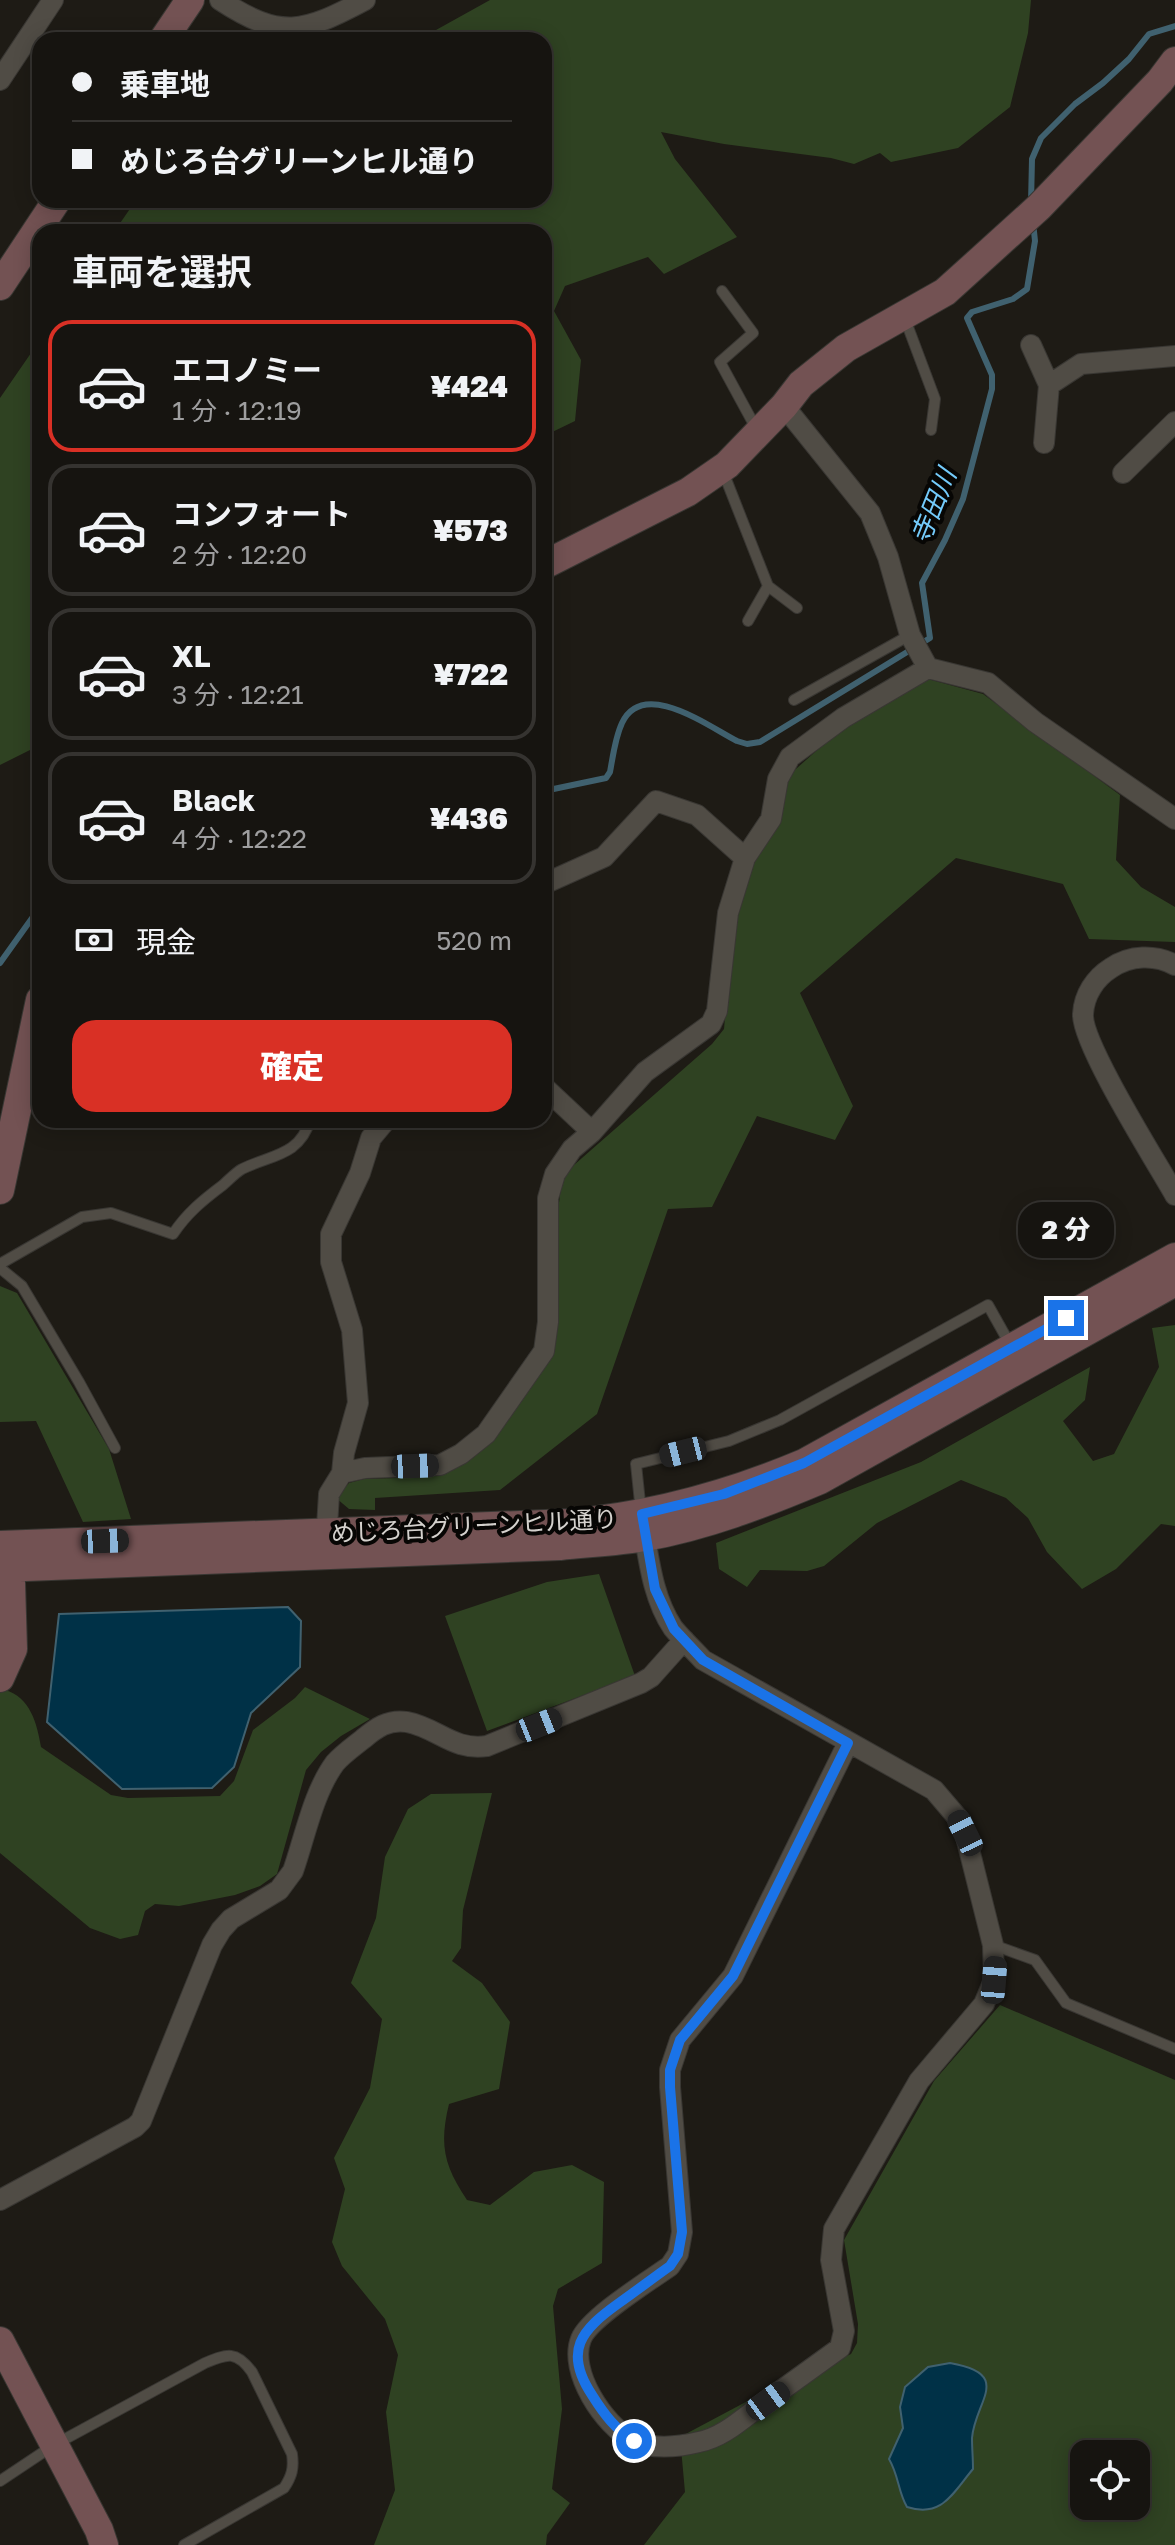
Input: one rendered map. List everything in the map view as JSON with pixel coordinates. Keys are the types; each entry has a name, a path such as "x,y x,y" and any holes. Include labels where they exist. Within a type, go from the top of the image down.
{"street":[{"path":"0,80 53,0"},
{"path":"168,32 190,0"},
{"path":"220,0 258,22 284,27 314,25 365,0"},
{"path":"552,561 675,499 722,469 784,406 801,384 846,348 945,292 1029,216 1160,81 1175,61"},
{"path":"0,286 32,238"},
{"path":"1031,345 1049,385 1044,443"},
{"path":"1049,385 1081,364 1175,356"},
{"path":"784,406 870,513 888,557 910,635 924,663 988,683 1035,722 1175,819"},
{"path":"1123,473 1175,422"},
{"path":"342,1473 365,1468 440,1465 461,1454 486,1434 544,1351 548,1322 548,1198 555,1174 572,1149 592,1132 645,1072 711,1024 717,1011 728,913 745,858 771,819 778,779 790,757 924,663"},
{"path":"552,880 604,857 656,801 697,815 745,858"},
{"path":"1175,965 1149,957 1118,962 1095,982 1087,995 1083,1015 1090,1043 1175,1195"},
{"path":"0,1190 32,1038"},
{"path":"552,1094 592,1132"},
{"path":"326,1544 329,1494 342,1473 344,1453 358,1403 352,1330 331,1262 331,1234 360,1173 371,1138 379,1128"},
{"name":"めじろ台グリーンヒル通り","path":"1017,1358 1175,1257"},
{"name":"めじろ台グリーンヒル通り","path":"6,1551 326,1544 560,1546 643,1526 804,1463 1175,1282"},
{"path":"643,1526 655,1589 669,1620 703,1660 934,1790 957,1817 965,1833 993,1945 994,1980 984,2004 919,2081 834,2229 831,2260 844,2331 840,2348 719,2436 700,2442 657,2447 634,2441 619,2431 581,2379 578,2351 581,2337 593,2322 670,2266 678,2254 682,2232 670,2087 674,2054 680,2040 733,1976 848,1743"},
{"path":"0,1678 13,1649 6,1551"},
{"path":"0,2200 141,2121 212,1945 231,1919 279,1890 286,1882 293,1871 323,1783 341,1756 377,1728 396,1721 422,1727 456,1744 487,1746 641,1683 651,1677 684,1640"},
{"path":"0,2341 104,2545"}],"lane":[{"path":"722,291 753,333 720,362 758,433"},
{"path":"904,317 935,399 931,430"},
{"path":"722,469 768,586 797,608"},
{"path":"748,621 768,586"},
{"path":"794,700 910,635"},
{"path":"115,1448 28,1295 0,1266 82,1217 111,1213 173,1234 183,1219 206,1197 240,1170 286,1154 308,1128"},
{"path":"643,1526 636,1464 729,1441 780,1420 988,1305 1017,1358"},
{"path":"993,1945 1035,1960 1066,2003 1175,2049"},
{"path":"0,2481 54,2445 205,2363 226,2355 243,2359 292,2454 294,2466 291,2477 284,2488 184,2545"}],"green space":[{"path":"490,0 1031,0 1028,33 1010,107 958,148 891,162 880,153 854,164 661,132 675,159 737,237 664,274 648,257 565,286 554,311 581,360 575,421 552,432 552,224 120,224 130,208 552,208 552,32 432,32"},
{"path":"32,352 32,749 0,765 0,398"},
{"path":"924,678 983,694 1120,795 1116,860 1141,887 1175,907 1175,942 1089,939 1063,884 956,858 800,993 853,1106 835,1140 757,1116 712,1207 668,1209 597,1414 500,1490 375,1498 375,1510 349,1509 336,1498 349,1483 364,1479 428,1477 453,1470 494,1439 553,1348 555,1231 562,1181 574,1165 712,1044 724,1029 733,925 749,867 788,776 851,720"},
{"path":"0,1286 17,1293 109,1449 131,1519 83,1522 36,1421 0,1422"},
{"path":"1175,1325 1175,1526 1161,1524 1116,1569 1082,1589 1047,1552 1028,1518 1006,1498 961,1480 877,1523 824,1566 807,1571 760,1570 747,1587 719,1569 716,1543 921,1462 1090,1367 1085,1400 1063,1421 1093,1461 1114,1454 1159,1367 1152,1328"},
{"path":"599,1574 635,1676 487,1731 445,1616 547,1582"},
{"path":"305,1687 370,1719 341,1736 321,1752 306,1770 277,1874 260,1886 235,1895 179,1906 155,1904 145,1911 138,1935 120,1939 90,1928 0,1853 0,1692 5,1690 21,1698 31,1712 41,1747 111,1795 128,1798 220,1796 234,1781 253,1730"},
{"path":"492,1793 463,1910 461,1948 452,1961 482,1983 510,2022 499,2089 449,2104 444,2143 453,2176 467,2200 490,2205 534,2172 572,2165 604,2182 602,2263 558,2289 553,2306 562,2409 552,2489 570,2503 547,2535 546,2545 374,2545 395,2490 386,2412 398,2355 385,2319 342,2266 332,2242 345,2189 334,2158 370,2088 382,2019 351,1983 376,1918 385,1857 408,1809 431,1794"},
{"path":"1000,2005 1175,2080 1175,2545 644,2545 685,2492 680,2437 772,2388 851,2354 857,2343 858,2324 844,2240 934,2081"}],"water":[{"path":"288,1607 301,1621 300,1667 251,1713 234,1767 212,1788 122,1789 47,1722 59,1614"},
{"path":"950,2363 981,2374 986,2382 972,2438 973,2469 945,2502 929,2509 907,2507 889,2459 903,2428 900,2407 905,2387 928,2367"}],"waterway":[{"name":"寺田川","path":"1031,203 1032,159 1041,138 1075,104 1129,59 1149,34 1175,26"},
{"name":"寺田川","path":"552,789 606,778 622,723 632,710 645,705 660,705 693,717 737,741 747,744 760,742 930,638 922,583 963,499 992,389 992,375 967,318 972,312 1013,299 1027,289 1035,241 1033,222"},
{"name":"寺田川","path":"0,963 32,918"}],"route":[{"path":"634,2441 608,2419 581,2379 577,2363 581,2337 593,2322 670,2266 678,2254 682,2232 670,2087 674,2054 680,2040 733,1976 848,1743 703,1660 674,1629 655,1589 642,1514 724,1494 804,1463 1066,1318"}]}
